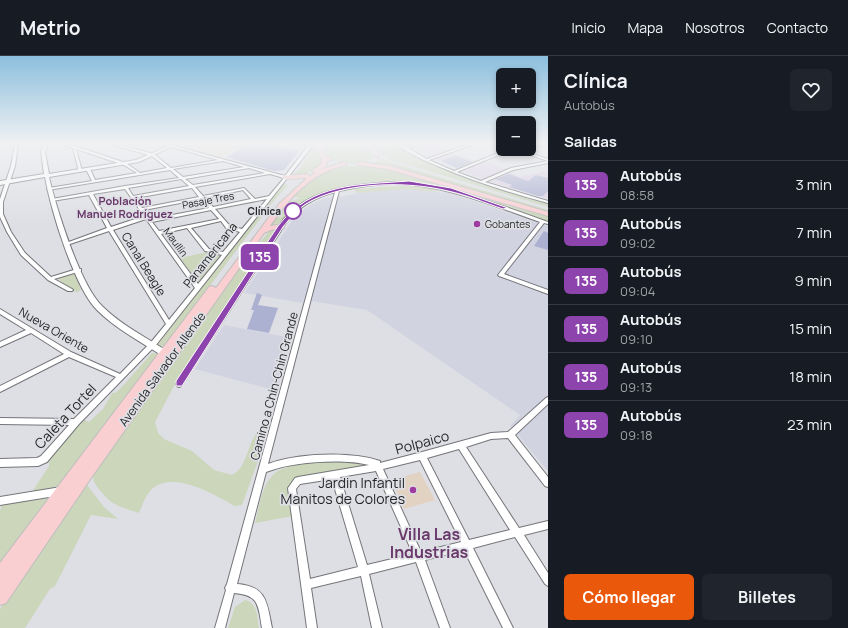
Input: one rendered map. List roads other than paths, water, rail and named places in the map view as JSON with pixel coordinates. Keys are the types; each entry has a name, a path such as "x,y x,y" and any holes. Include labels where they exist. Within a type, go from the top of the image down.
{"highway":[{"name":"Avenida Salvador Allende","path":"0,576 164,353 288,188 315,171"},
{"name":"Avenida Salvador Allende","path":"0,597 86,474 261,232 293,192 325,171"},
{"path":"401,171 548,214"},
{"path":"418,171 548,209"},
{"path":"285,177 307,176"},
{"path":"285,177 290,182 288,188"},
{"path":"280,184 285,183 288,188"},
{"path":"261,232 269,228 281,226"}],"street":[{"path":"12,171 0,205 3,220 23,254 50,278 70,290"},
{"path":"45,171 52,200 89,294 96,304 164,353"},
{"path":"0,183 80,171"},
{"path":"88,171 94,181"},
{"path":"135,171 140,174"},
{"path":"49,189 161,171"},
{"path":"174,171 193,187 201,198 228,227 243,230"},
{"path":"52,200 224,171"},
{"path":"262,171 285,177"},
{"name":"Panamericana","path":"120,376 152,345 290,171"},
{"path":"451,171 481,182 548,202"},
{"path":"481,182 508,171"},
{"path":"133,197 270,173"},
{"path":"179,384 290,214 302,204 337,190 375,184 421,184 453,190 545,222 502,275 548,292"},
{"name":"Maullín","path":"125,187 198,288"},
{"path":"141,209 244,189 254,200"},
{"name":"Camino a Chin-Chin Grande","path":"220,628 337,190"},
{"name":"Canal Beagle","path":"90,193 110,229 169,324"},
{"name":"Pasaje Tres","path":"68,243 110,229 148,219 270,197"},
{"path":"158,233 221,220"},
{"path":"188,227 207,250 224,254"},
{"path":"50,278 79,270"},
{"name":"Nueva Oriente","path":"0,311 69,354 120,376"},
{"path":"0,345 30,331"},
{"path":"0,389 69,354"},
{"name":"Caleta Tortel","path":"0,463 38,462 44,460 76,422 120,376"},
{"path":"548,400 510,435 548,483"},
{"path":"0,421 76,422"},
{"name":"Polpaico","path":"306,585 292,488 298,481 378,467 491,436 510,435"},
{"path":"461,445 548,582"},
{"path":"422,456 508,628"},
{"path":"263,470 282,463 323,459 354,459 372,461 378,467 419,557 445,628"},
{"path":"335,475 364,571 377,628"},
{"path":"0,501 63,490"},
{"path":"312,628 306,585 548,525"},
{"path":"230,588 248,589 261,599 267,628"}],"place":[{"name":"Clínica","path":"293,211"},
{"name":"Gobantes","path":"477,224"},
{"name":"Jardin Infantil Manitos de Colores","path":"413,490"}],"district":[{"name":"Población Manuel Rodríguez","path":"125,206"},
{"name":"Villa Las Industrias","path":"429,543"}]}
